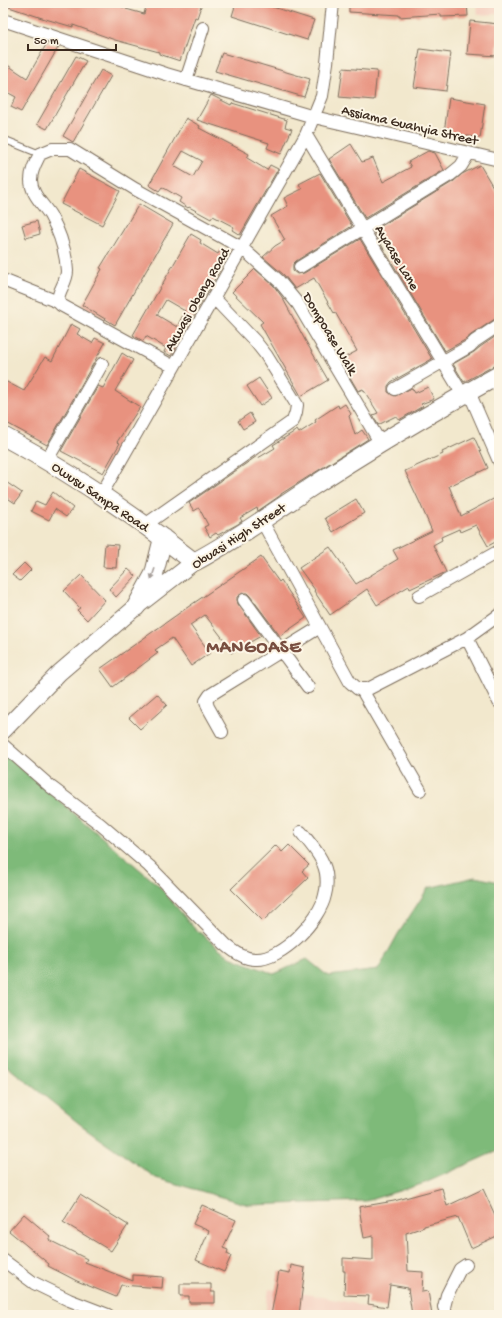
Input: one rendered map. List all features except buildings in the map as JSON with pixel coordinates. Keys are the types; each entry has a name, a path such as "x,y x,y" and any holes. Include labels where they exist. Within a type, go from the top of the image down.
{"main road":[{"name":"Obuasi High Street","path":"194,562 215,551 307,490 381,444 499,375"},
{"name":"Owusu Sampa Road","path":"3,436 47,460 102,495 194,562"},
{"path":"136,607 154,574 163,538"}],"street":[{"name":"Akwasi Obeng Road","path":"102,495 306,135 322,96 333,3"},
{"name":"Assiama Guahyia Street","path":"3,20 186,80 314,117 499,160"},
{"path":"186,80 203,28"},
{"name":"Ayaase Lane","path":"306,135 443,361 466,394 499,461"},
{"name":"Dompoase Walk","path":"40,154 52,149 70,150 134,189 242,248 279,281 298,304 381,444"},
{"path":"300,267 450,175 461,166 469,153"},
{"path":"40,154 32,171 31,181 36,196 50,215 63,246 67,271 65,284 58,297 58,302"},
{"path":"3,280 58,302 61,306 174,368"},
{"path":"144,525 293,421 296,412 297,405 266,355 255,341 214,298"},
{"path":"395,389 470,346 474,341 499,325"},
{"path":"47,460 102,364"},
{"path":"262,521 350,682 358,689 368,689 379,684 467,638 499,615"},
{"path":"419,596 499,551"},
{"name":"Obuasi High Street","path":"3,731 59,673 136,607 194,562"},
{"path":"244,600 308,686"},
{"path":"222,732 208,707 206,700 210,695 320,627"},
{"path":"467,638 499,702"},
{"path":"362,690 420,790"},
{"path":"3,745 51,787 100,824 149,866 225,944 234,951 253,959 264,959 282,951 299,937 317,912 325,896 326,874 323,863 318,853 301,832"},
{"path":"3,1260 34,1283 69,1300 108,1315"},
{"path":"447,1315 444,1307 447,1295 460,1269 466,1265"}],"lane":[{"path":"3,139 40,154"}],"shaded area":[{"path":"477,3 499,3 499,14 478,15"},
{"path":"269,1289 291,1291 352,1303 369,1309 368,1315 265,1315"}],"green space":[{"path":"3,753 158,885 194,928 230,957 274,974 307,959 328,976 378,970 398,934 428,888 475,877 499,882 499,1150 425,1183 366,1201 249,1205 156,1178 81,1125 3,1063"}],"district":[{"name":"MANGOASE","path":"254,646"}]}
